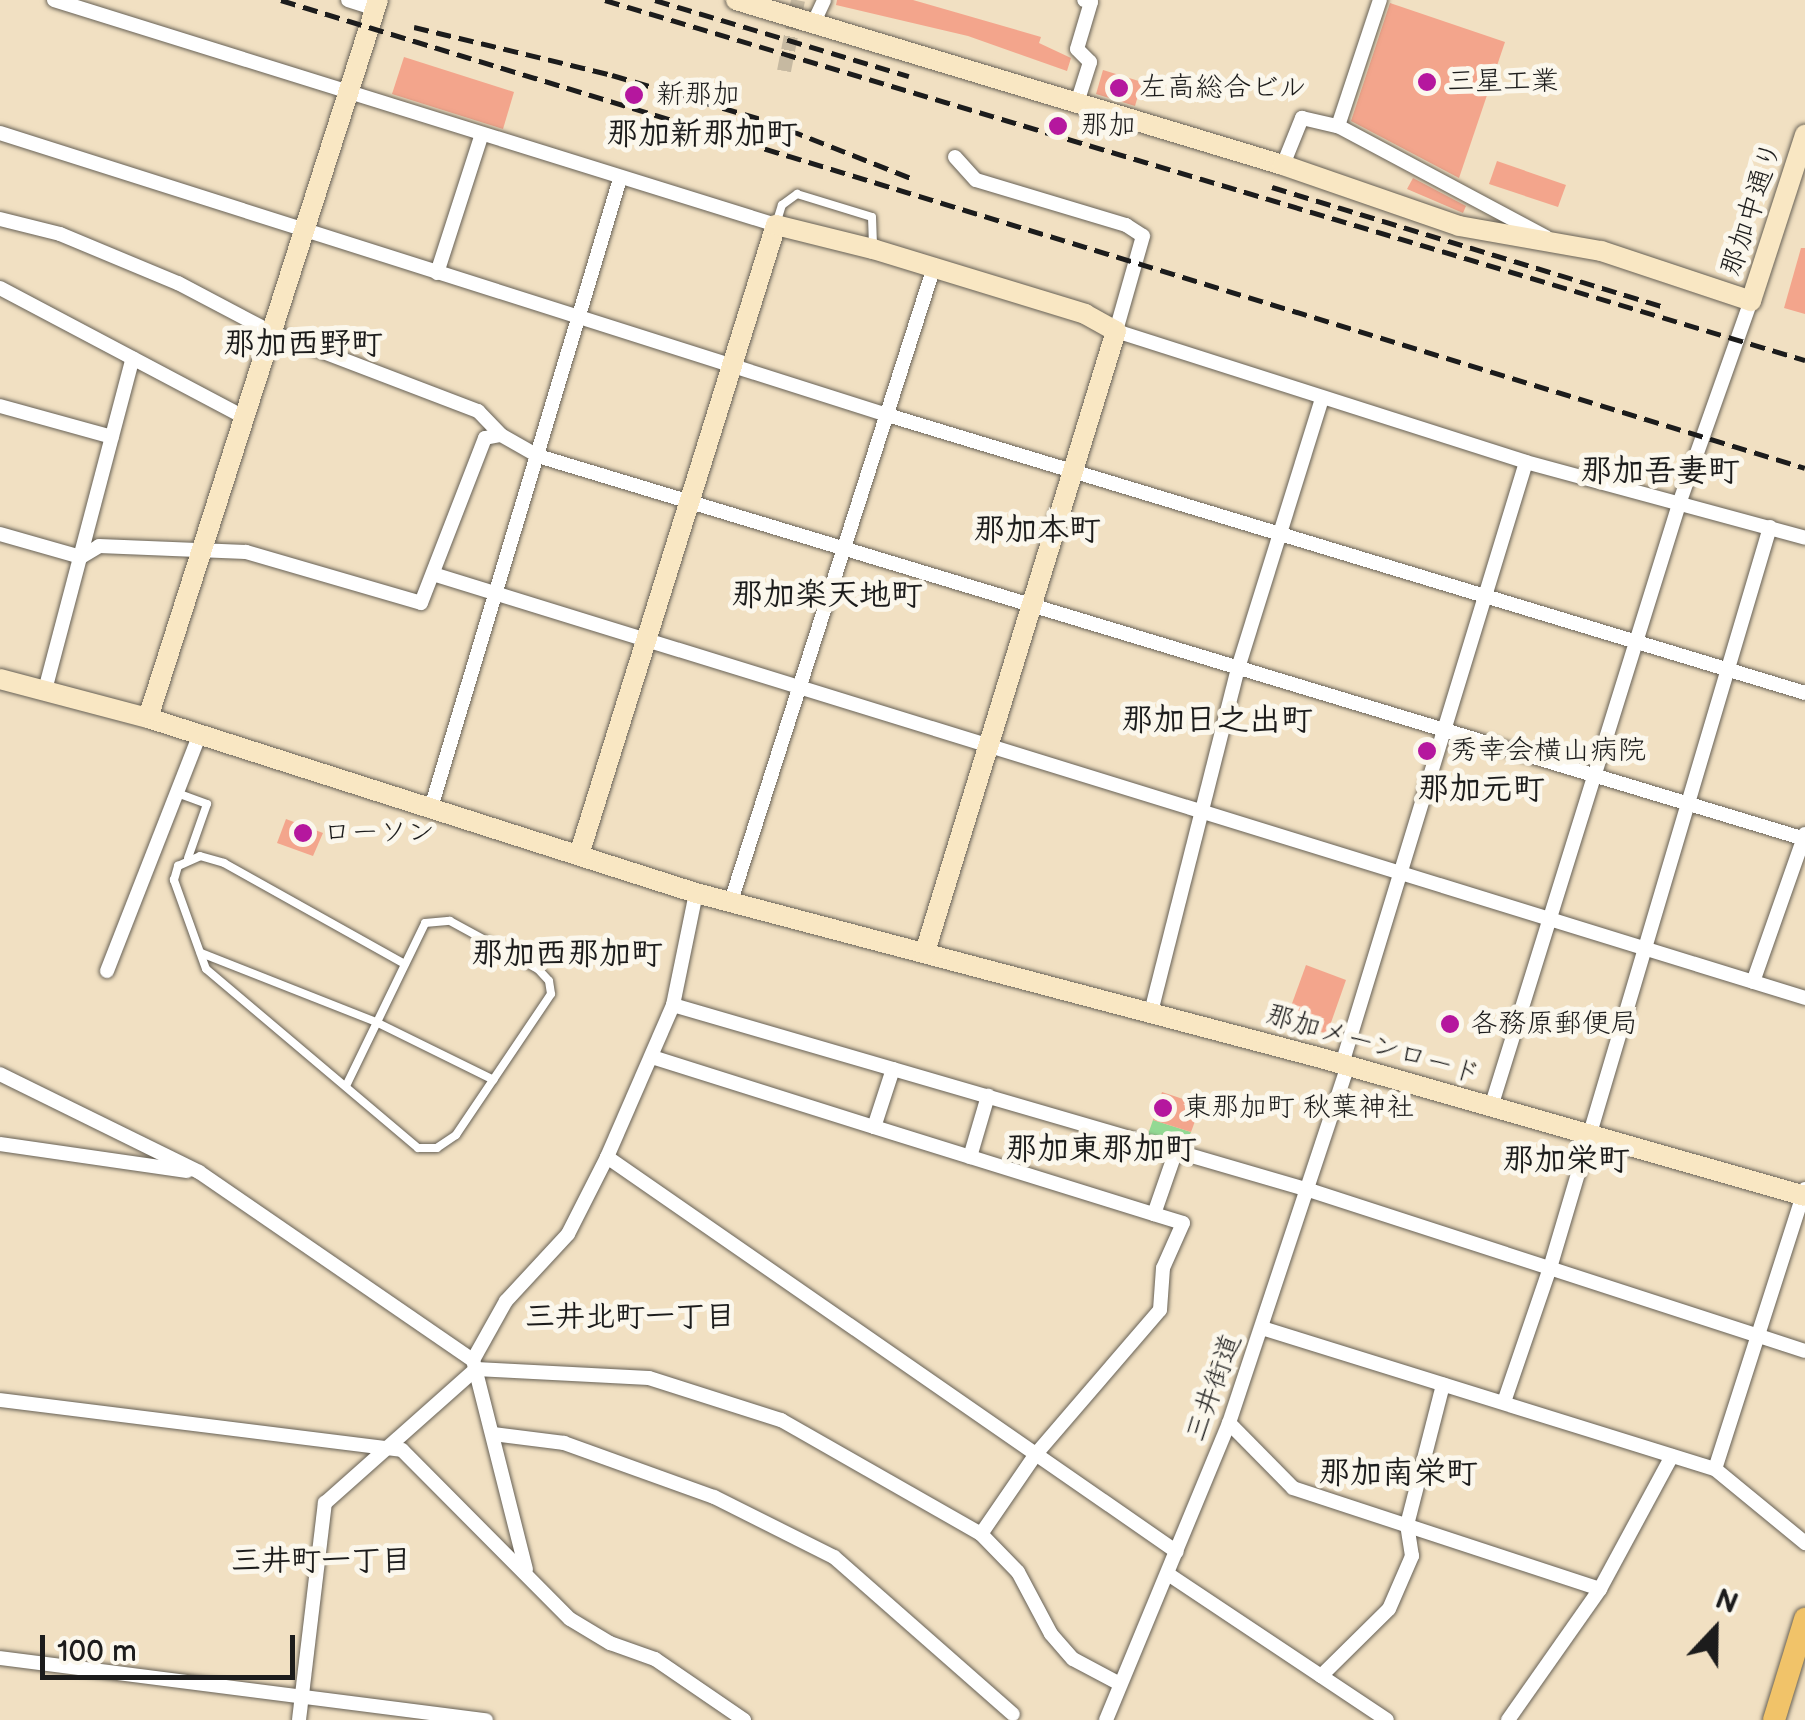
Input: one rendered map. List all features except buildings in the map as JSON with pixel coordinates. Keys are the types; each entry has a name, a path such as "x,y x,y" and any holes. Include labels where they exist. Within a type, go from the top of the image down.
{"main road":[{"path":"1774,1720 1805,1618"}],"street":[{"path":"54,0 481,137 1085,314 1116,331 1526,462 1805,538"},
{"path":"148,718 377,4 348,0"},
{"path":"736,0 1283,165 1459,226 1551,239 1751,301 1680,501 1491,1106"},
{"path":"812,24 824,0"},
{"path":"1078,103 1090,62 1078,49 1092,2 1084,0"},
{"path":"1338,126 1380,0"},
{"path":"1283,165 1302,118 1338,126 1551,239"},
{"path":"0,133 884,414 1805,693"},
{"name":"那加中通り","path":"1751,301 1805,134"},
{"path":"437,273 481,137"},
{"path":"924,952 1143,236 1126,225 976,180 955,157"},
{"path":"0,679 148,718 430,810 620,179"},
{"path":"0,219 60,234 150,271 272,332 478,410 501,435 538,456 1805,837 1753,982"},
{"path":"579,856 776,225"},
{"path":"731,901 934,267"},
{"path":"0,288 244,418"},
{"path":"45,690 133,358"},
{"path":"1151,1012 1239,665 1322,398"},
{"path":"0,406 112,437"},
{"path":"81,558 99,546 246,552 421,604 485,438 501,435"},
{"name":"三井街道","path":"1106,1720 1229,1423 1309,1190 1400,874 1526,462"},
{"path":"1504,1402 1550,1268 1641,948 1770,527"},
{"path":"0,534 81,558"},
{"path":"432,574 1805,998"},
{"path":"107,970 200,734"},
{"name":"那加メーンロード","path":"430,810 696,893 1151,1012 1804,1194"},
{"path":"299,1720 325,1504 475,1364 506,1301 568,1234 674,1005 696,893"},
{"path":"674,1005 1309,1190 1805,1351"},
{"path":"652,1057 1183,1223 1164,1268 1160,1310 1036,1454 981,1534"},
{"path":"874,1127 893,1069"},
{"path":"0,1074 199,1172 475,1364 649,1378 782,1420 981,1534 1018,1572 1050,1634 1073,1660 1120,1684"},
{"path":"970,1157 988,1096"},
{"path":"0,1144 199,1172"},
{"path":"1154,1214 1176,1151"},
{"path":"606,1157 1177,1552"},
{"path":"1715,1470 1804,1194"},
{"path":"1262,1328 1715,1470 1805,1543"},
{"path":"475,1364 528,1574"},
{"path":"1321,1676 1389,1609 1412,1556 1407,1526 1443,1385"},
{"path":"0,1400 402,1450 570,1619 610,1644 656,1658 744,1720"},
{"path":"1229,1423 1294,1488 1600,1589"},
{"path":"493,1434 582,1449 714,1497 834,1557 1012,1714"},
{"path":"1508,1720 1600,1589 1672,1456"},
{"path":"1168,1574 1388,1720"},
{"path":"0,1658 486,1720"}],"lane":[{"path":"776,225 782,205 797,194 872,217 872,249"},
{"path":"177,793 207,804 188,858 174,880 206,970 418,1148 436,1148 456,1135 550,994 549,982 538,969 437,919 425,922 346,1086"},
{"path":"188,858 224,863 405,964"},
{"path":"201,952 376,1022 494,1080"}],"green space":[{"path":"1153,1120 1191,1132 1182,1154 1145,1143"}],"tunnel":[{"path":"784,71 798,0"}],"railway":[{"path":"281,0 1805,468"},
{"path":"605,0 1805,360"},
{"path":"655,0 909,76"},
{"path":"414,27 612,75 767,121 911,178"},
{"path":"1272,187 1664,307"}],"place":[{"name":"三星工業","path":"1427,82"},
{"name":"左高総合ビル","path":"1119,88"},
{"name":"新那加","path":"634,95"},
{"name":"那加","path":"1058,126"},
{"name":"秀幸会横山病院","path":"1427,751"},
{"name":"ローソン","path":"303,833"},
{"name":"各務原郵便局","path":"1450,1024"},
{"name":"東那加町 秋葉神社","path":"1163,1108"}],"district":[{"name":"那加新那加町","path":"702,135"},
{"name":"那加西野町","path":"303,345"},
{"name":"那加吾妻町","path":"1660,472"},
{"name":"那加本町","path":"1037,531"},
{"name":"那加楽天地町","path":"827,596"},
{"name":"那加日之出町","path":"1217,721"},
{"name":"那加元町","path":"1481,790"},
{"name":"那加西那加町","path":"567,955"},
{"name":"那加東那加町","path":"1101,1150"},
{"name":"那加栄町","path":"1566,1161"},
{"name":"三井北町一丁目","path":"630,1317"},
{"name":"那加南栄町","path":"1398,1474"},
{"name":"三井町一丁目","path":"321,1561"}]}
